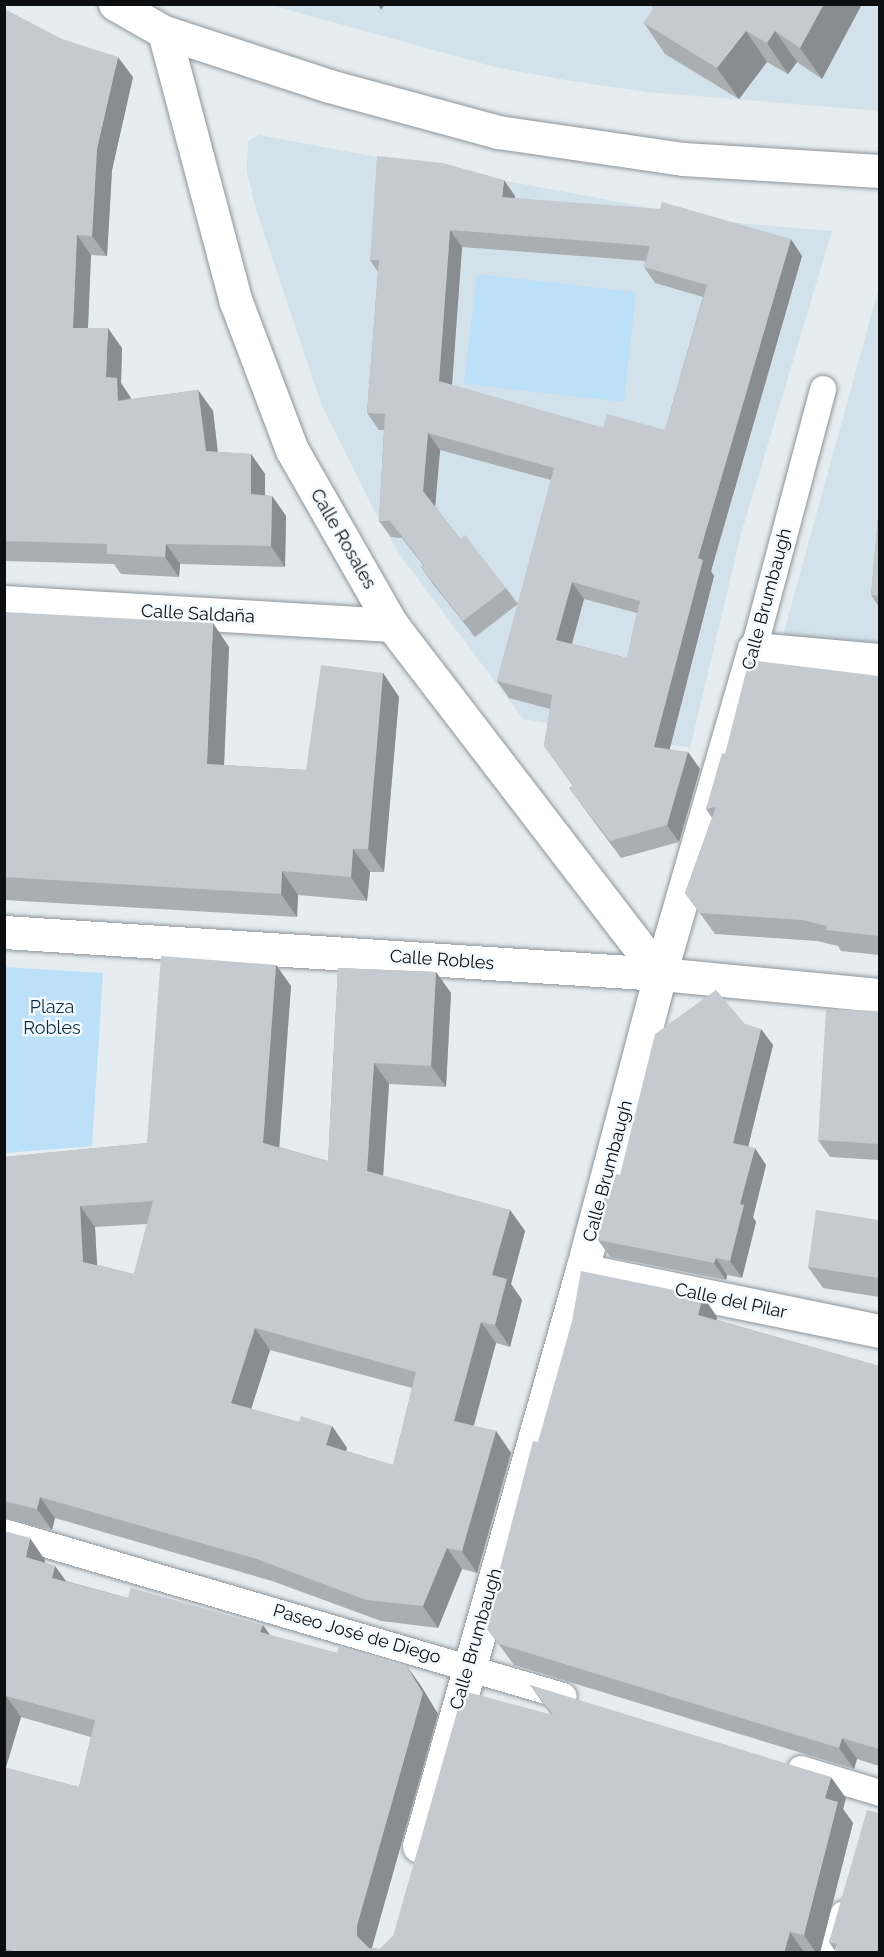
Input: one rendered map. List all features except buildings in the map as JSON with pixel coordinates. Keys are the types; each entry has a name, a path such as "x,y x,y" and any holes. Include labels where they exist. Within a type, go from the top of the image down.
{"street":[{"path":"115,4 164,32 329,86 498,132 683,159 879,171"},
{"path":"142,4 164,32"},
{"name":"Calle Rosales","path":"164,32 236,302 292,450 392,625 660,974"},
{"name":"Calle Brumbaugh","path":"412,1873 468,1666 582,1270 660,974 754,649 823,389"},
{"name":"Calle Saldaña","path":"4,602 392,625"},
{"path":"754,649 879,660"},
{"name":"Calle Robles","path":"4,932 660,974 879,995"},
{"name":"Calle del Pilar","path":"582,1270 879,1331"},
{"name":"Paseo José de Diego","path":"4,1532 468,1666 582,1702"},
{"path":"775,1761 876,1800"},
{"path":"832,1953 848,1895"}],"shaded area":[{"path":"271,5 879,5 879,111 647,92 571,81 495,67"},
{"path":"259,135 727,222 832,231 741,534 690,748 523,719 400,555 373,509 321,403 257,213 247,172 248,141"},
{"path":"879,287 879,648 782,639"}],"green space":[{"path":"477,274 636,292 624,402 464,384"},
{"name":"Plaza Robles","path":"4,967 103,973 92,1146 5,1153"}]}
